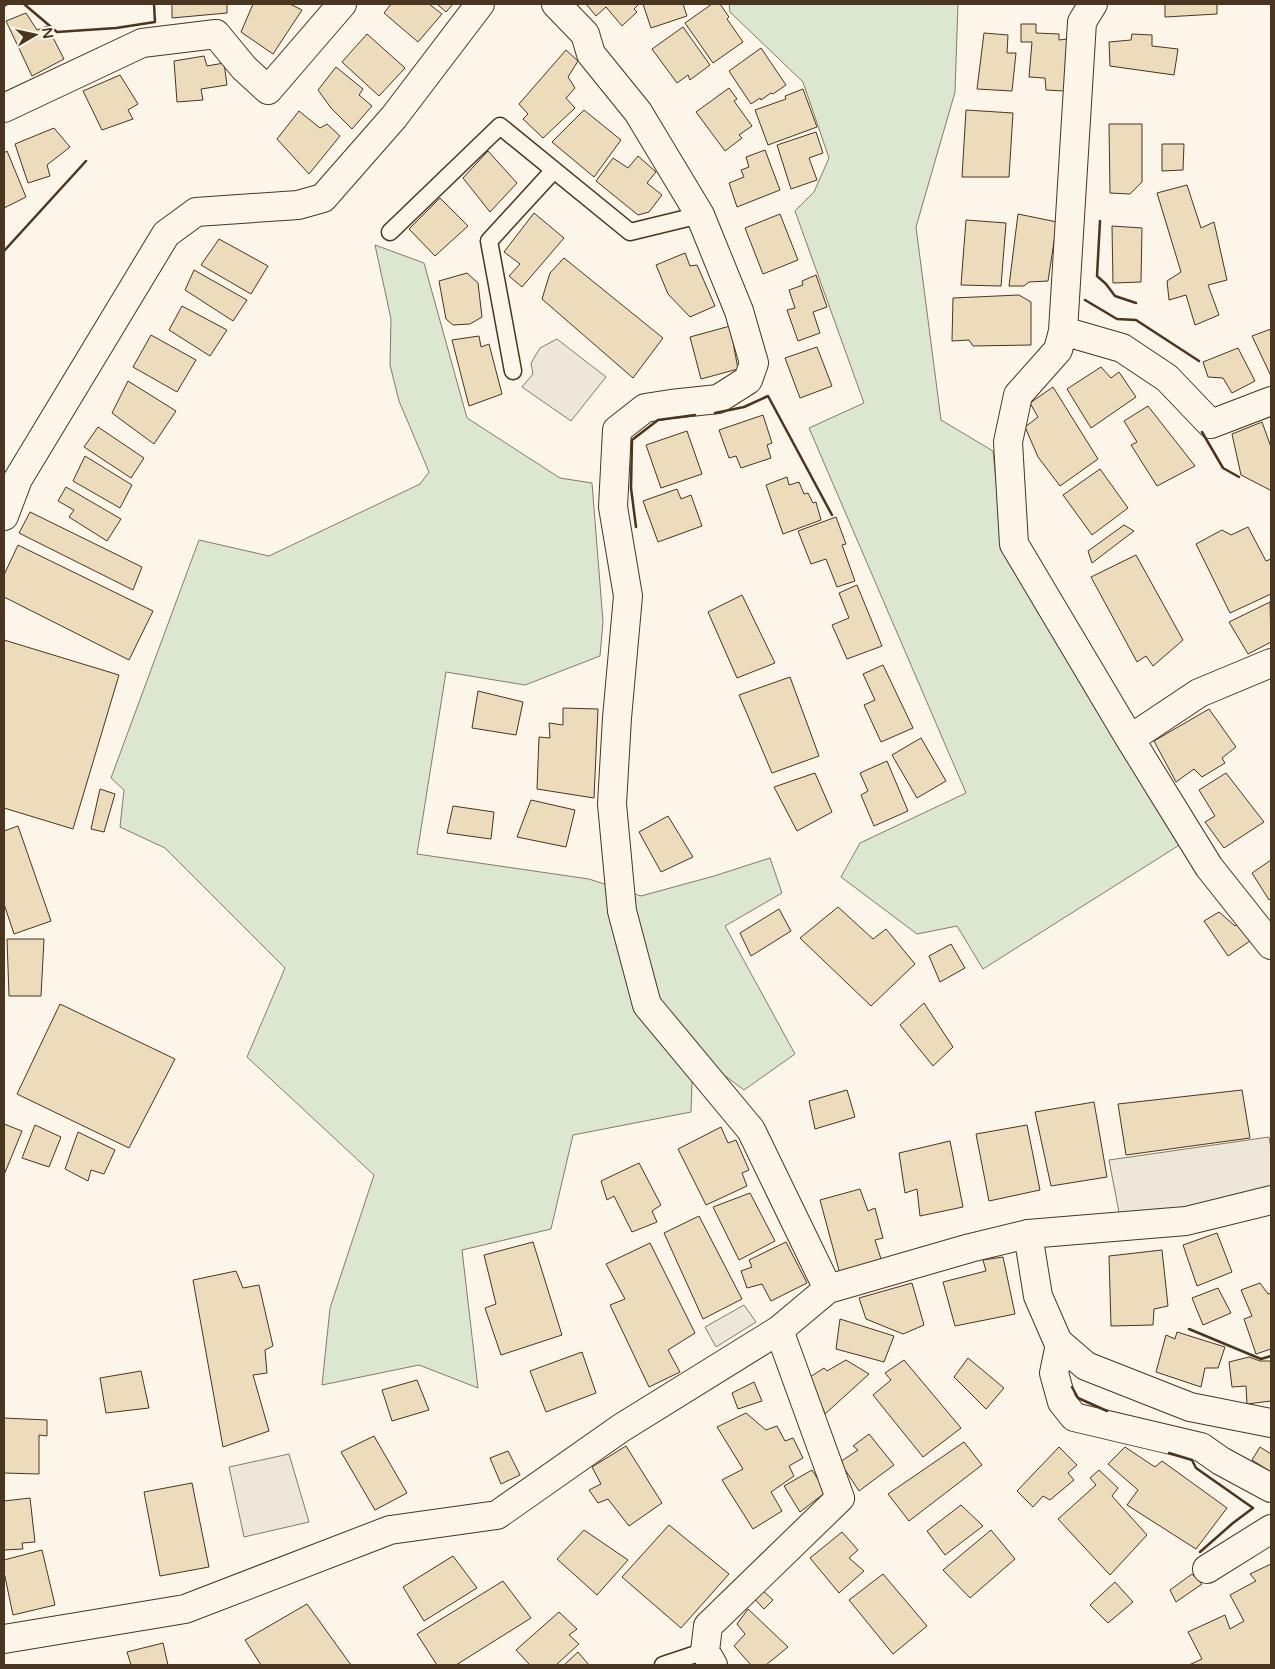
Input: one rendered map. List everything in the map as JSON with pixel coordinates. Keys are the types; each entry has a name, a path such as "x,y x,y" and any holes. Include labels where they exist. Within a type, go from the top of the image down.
{"street":[{"path":"4,108 142,42 216,34 244,68 268,90 342,4"},
{"path":"4,516 18,479 166,234 196,212 298,205 323,198 394,117 480,4"},
{"path":"556,4 585,34 591,54 638,112 700,215 739,311 754,363 748,380 718,399 645,408 617,430 613,507 628,596 617,718 612,804 622,911 647,1005 751,1130 828,1289"},
{"path":"1093,4 1082,22 1063,332 1058,350 1018,395 1008,442 1014,544 1130,739 1209,866 1271,946"},
{"path":"1063,332 1122,348 1167,378 1211,424 1271,401"},
{"path":"1130,739 1199,694 1271,663"},
{"path":"4,1639 186,1609 390,1530 497,1515 621,1428 779,1330 828,1289 970,1248 1028,1234 1186,1221 1271,1200"},
{"path":"1028,1234 1038,1296 1058,1342 1086,1366 1190,1407 1271,1423"},
{"path":"709,1658 708,1626 840,1498 779,1330"},
{"path":"1060,1344 1054,1373 1062,1402 1074,1417 1201,1447 1221,1461 1271,1488"},
{"path":"1207,1569 1271,1529"}],"lane":[{"path":"390,232 500,126 630,232 700,215"},
{"path":"512,371 489,240 554,170"},
{"path":"663,1665 709,1658"}],"green space":[{"path":"729,4 958,4 955,92 916,227 941,420 993,451 1003,550 1181,844 983,969 957,926 917,934 841,877 860,843 966,793 809,428 864,403 795,211 814,192 829,158 803,82 730,12"},
{"path":"375,245 424,263 467,418 560,478 592,483 603,622 600,656 525,685 446,672 417,854 589,879 641,896 770,858 782,893 725,926 795,1054 744,1090 693,1052 691,1112 573,1135 551,1229 462,1250 478,1388 419,1365 322,1385 330,1308 374,1175 247,1057 285,968 165,848 120,827 124,790 111,778 199,540 269,556 420,484 429,472 399,401 390,365 391,319"}],"shaded area":[{"path":"557,339 606,377 571,421 522,387 533,374 531,363 540,348"},
{"path":"1269,1137 1271,1149 1271,1193 1121,1223 1109,1160"},
{"path":"744,1305 756,1322 716,1347 705,1327"},
{"path":"289,1454 309,1522 244,1537 229,1467"}],"building":[{"path":"172,4 227,4 227,13 172,18"},
{"path":"253,4 290,4 302,10 273,54 241,32"},
{"path":"391,4 429,4 442,14 418,42 384,13"},
{"path":"437,4 453,4 446,12"},
{"path":"586,4 639,4 634,9 637,12 622,26 606,7 596,16"},
{"path":"643,4 683,4 687,16 651,28"},
{"path":"712,4 720,4 729,17 727,19 743,42 713,63 685,23"},
{"path":"1165,4 1217,4 1217,14 1165,17"},
{"path":"26,13 37,30 47,26 64,59 32,76 6,21"},
{"path":"1021,24 1036,24 1036,33 1059,34 1059,40 1068,39 1064,91 1046,90 1045,78 1029,77 1032,42 1021,42"},
{"path":"683,27 710,65 690,80 688,75 677,83 652,49"},
{"path":"984,33 1008,35 1007,53 1016,53 1012,91 977,89"},
{"path":"367,34 405,68 379,96 342,62"},
{"path":"1132,34 1152,35 1152,46 1178,49 1174,75 1110,66 1109,42 1131,40"},
{"path":"761,48 786,85 773,94 771,93 761,100 760,98 751,104 729,71"},
{"path":"566,50 578,61 568,77 575,88 566,98 575,108 543,138 523,119 528,114 519,104"},
{"path":"204,56 207,66 224,63 227,85 201,89 203,100 177,102 174,61"},
{"path":"336,67 363,89 359,95 372,106 352,129 331,108 318,90"},
{"path":"120,75 138,104 128,110 133,119 102,130 83,91"},
{"path":"729,88 737,99 734,101 752,126 739,135 742,138 725,151 696,112"},
{"path":"803,89 817,127 768,145 755,110 786,99 785,96"},
{"path":"584,110 621,140 594,177 552,142"},
{"path":"966,110 1013,113 1009,177 962,177"},
{"path":"299,111 320,128 327,124 340,136 309,174 277,139"},
{"path":"1109,124 1142,124 1142,182 1130,194 1110,193"},
{"path":"54,128 70,147 47,165 50,176 28,183 15,144"},
{"path":"816,132 823,153 809,158 817,180 791,189 777,145"},
{"path":"1162,144 1184,144 1183,170 1162,171"},
{"path":"765,150 780,190 737,207 729,183 744,177 741,170 749,167 746,157"},
{"path":"7,151 26,197 4,208 4,153"},
{"path":"488,151 517,183 490,212 463,178"},
{"path":"638,156 656,172 647,183 662,195 649,212 638,215 596,181 613,158 628,168"},
{"path":"1187,185 1201,228 1214,222 1227,280 1208,285 1219,315 1195,325 1186,295 1169,300 1167,281 1181,272 1157,193"},
{"path":"440,198 468,226 435,256 409,229"},
{"path":"534,213 564,238 522,287 509,276 520,264 504,252"},
{"path":"780,214 798,260 763,274 745,228"},
{"path":"1018,214 1057,222 1048,281 1029,282 1024,286 1009,286"},
{"path":"966,220 1006,223 1001,286 961,285"},
{"path":"1112,226 1142,228 1141,282 1113,283"},
{"path":"219,239 268,266 251,294 201,265"},
{"path":"685,253 690,266 697,265 715,306 690,317 668,294 656,265"},
{"path":"564,258 663,338 633,378 542,299 550,273"},
{"path":"194,270 247,300 233,321 185,290"},
{"path":"467,273 478,283 482,317 470,324 453,325 446,319 439,281"},
{"path":"816,275 827,307 813,312 820,333 798,341 787,310 795,308 789,290 803,285 802,281"},
{"path":"1019,295 1031,302 1031,345 973,346 969,340 952,341 953,298"},
{"path":"182,306 227,330 210,356 169,330"},
{"path":"730,326 738,369 701,379 690,337"},
{"path":"1271,329 1271,376 1252,336"},
{"path":"151,335 196,360 177,392 133,367"},
{"path":"479,336 481,347 489,344 502,394 469,406 452,340"},
{"path":"817,347 832,386 800,398 785,358"},
{"path":"1238,348 1255,381 1232,393 1223,378 1208,377 1203,362"},
{"path":"1101,367 1111,378 1119,372 1136,397 1091,428 1067,389"},
{"path":"128,381 176,411 154,444 112,413"},
{"path":"1053,387 1098,459 1060,486 1038,457 1025,427 1038,417 1030,403"},
{"path":"1148,406 1195,466 1157,486 1131,445 1137,442 1124,421"},
{"path":"763,415 772,443 767,445 771,458 741,468 736,456 729,458 719,430"},
{"path":"1262,422 1271,447 1271,490 1241,475 1232,434"},
{"path":"98,427 144,458 131,478 84,447"},
{"path":"687,431 702,474 661,488 646,445"},
{"path":"85,456 132,485 120,508 73,481"},
{"path":"1100,469 1128,508 1092,535 1063,495"},
{"path":"787,477 789,485 799,482 804,494 808,493 813,503 816,502 821,520 783,534 766,485"},
{"path":"66,487 121,519 107,541 69,517 74,510 58,501"},
{"path":"677,489 681,499 691,495 702,526 658,542 643,501"},
{"path":"30,512 142,567 133,590 19,533"},
{"path":"836,517 846,544 842,545 855,581 837,587 826,559 811,564 798,531"},
{"path":"1124,525 1134,531 1092,563 1088,551"},
{"path":"1248,527 1266,561 1271,559 1271,594 1230,613 1196,544 1222,530 1231,535"},
{"path":"18,545 153,611 129,660 4,597 4,575"},
{"path":"1136,555 1183,640 1153,666 1146,656 1137,662 1091,577"},
{"path":"857,585 882,646 847,659 832,625 849,618 839,593"},
{"path":"742,595 775,663 737,678 708,612"},
{"path":"1270,602 1271,642 1248,654 1229,622"},
{"path":"4,640 119,675 73,829 4,808"},
{"path":"883,665 913,728 881,742 864,705 875,700 863,674"},
{"path":"790,677 819,756 772,773 739,695"},
{"path":"478,691 523,702 516,735 472,728"},
{"path":"563,708 598,709 594,798 537,789 539,737 550,738 549,723 563,725"},
{"path":"1209,709 1236,747 1222,758 1225,763 1202,777 1194,769 1176,782 1154,741"},
{"path":"921,738 946,781 917,798 892,755"},
{"path":"887,761 908,811 874,826 861,795 868,791 860,773"},
{"path":"815,773 832,812 797,831 774,787"},
{"path":"1226,773 1264,822 1224,848 1205,822 1215,816 1199,790"},
{"path":"100,789 115,794 104,832 91,829"},
{"path":"531,800 575,810 566,847 517,837"},
{"path":"453,806 494,812 491,839 447,833"},
{"path":"668,816 693,857 661,872 639,832"},
{"path":"18,826 51,921 14,934 4,904 4,831"},
{"path":"1271,860 1271,898 1269,900 1252,873"},
{"path":"838,907 873,939 886,929 915,964 871,1006 800,938"},
{"path":"779,909 791,931 751,956 740,933"},
{"path":"1219,912 1235,926 1240,921 1253,939 1228,956 1204,921"},
{"path":"7,939 44,939 41,996 9,996"},
{"path":"951,944 965,968 940,982 929,956"},
{"path":"924,1003 953,1047 933,1066 900,1025"},
{"path":"60,1004 175,1059 129,1148 17,1094"},
{"path":"847,1090 855,1117 815,1129 809,1101"},
{"path":"1242,1090 1250,1138 1126,1155 1118,1104"},
{"path":"1094,1102 1107,1177 1051,1186 1035,1112"},
{"path":"4,1124 22,1131 4,1175"},
{"path":"35,1125 61,1137 49,1167 22,1158"},
{"path":"1027,1125 1040,1190 989,1201 976,1134"},
{"path":"721,1127 728,1143 736,1140 749,1170 742,1173 747,1186 706,1205 678,1149"},
{"path":"78,1132 115,1150 104,1174 91,1170 88,1181 65,1169"},
{"path":"950,1141 963,1207 920,1216 917,1189 905,1193 899,1153"},
{"path":"639,1163 661,1205 652,1211 657,1222 632,1232 614,1196 607,1200 601,1181"},
{"path":"860,1189 868,1211 875,1208 883,1238 875,1240 882,1262 840,1274 820,1200"},
{"path":"750,1193 775,1241 739,1260 713,1207"},
{"path":"699,1216 742,1299 703,1319 664,1233"},
{"path":"1217,1233 1232,1272 1197,1286 1183,1245"},
{"path":"533,1242 562,1335 501,1355 485,1308 496,1304 484,1255"},
{"path":"786,1242 807,1283 771,1301 762,1284 747,1288 741,1271 752,1267 749,1260"},
{"path":"650,1243 695,1333 668,1350 680,1372 649,1387 610,1305 625,1299 606,1264"},
{"path":"1162,1250 1168,1306 1154,1309 1153,1325 1111,1326 1109,1256"},
{"path":"1003,1257 1015,1314 955,1326 943,1282 986,1271 983,1260"},
{"path":"236,1271 243,1288 259,1285 273,1346 265,1350 267,1373 253,1375 269,1431 223,1447 193,1280"},
{"path":"912,1283 924,1325 903,1334 866,1319 859,1298"},
{"path":"1260,1283 1268,1294 1271,1293 1271,1349 1256,1354 1244,1319 1252,1316 1241,1290"},
{"path":"1218,1288 1231,1313 1203,1325 1192,1298"},
{"path":"840,1319 894,1336 884,1362 836,1349"},
{"path":"1177,1332 1225,1347 1218,1368 1205,1368 1201,1387 1156,1372 1166,1335 1175,1339"},
{"path":"582,1352 596,1393 546,1412 530,1371"},
{"path":"1249,1357 1260,1361 1271,1361 1271,1401 1247,1404 1246,1386 1232,1387 1229,1362"},
{"path":"968,1358 1004,1388 986,1409 954,1377"},
{"path":"846,1360 869,1374 825,1414 810,1377 824,1368 827,1371"},
{"path":"904,1360 961,1428 923,1457 873,1395 891,1380 885,1373"},
{"path":"141,1371 149,1408 106,1413 100,1378"},
{"path":"417,1380 429,1410 392,1421 382,1390"},
{"path":"754,1382 762,1401 738,1409 732,1393"},
{"path":"746,1413 766,1430 777,1426 785,1441 793,1438 803,1458 789,1466 794,1476 771,1492 782,1511 753,1529 722,1480 743,1469 717,1427"},
{"path":"4,1418 47,1420 47,1436 39,1435 39,1474 4,1473"},
{"path":"869,1434 894,1465 859,1491 840,1462 858,1450 853,1446"},
{"path":"374,1436 407,1493 375,1510 341,1452"},
{"path":"964,1442 982,1465 909,1521 888,1494"},
{"path":"626,1446 662,1503 629,1526 608,1499 598,1503 589,1490 601,1484 592,1467"},
{"path":"1059,1447 1077,1465 1068,1473 1074,1480 1050,1500 1043,1496 1033,1507 1017,1491"},
{"path":"1125,1447 1155,1467 1162,1461 1227,1508 1196,1549 1127,1505 1138,1490 1108,1464"},
{"path":"1260,1447 1271,1454 1271,1472 1252,1460"},
{"path":"508,1451 520,1475 501,1484 490,1458"},
{"path":"812,1470 826,1492 800,1512 784,1486"},
{"path":"1099,1470 1118,1488 1112,1496 1147,1535 1110,1575 1058,1519 1096,1485 1090,1478"},
{"path":"192,1483 209,1567 160,1576 144,1492"},
{"path":"30,1498 35,1542 22,1543 23,1549 4,1550 4,1501"},
{"path":"961,1505 983,1526 945,1555 927,1531"},
{"path":"669,1525 729,1574 681,1628 622,1577"},
{"path":"584,1530 628,1560 597,1595 557,1559"},
{"path":"991,1530 1015,1559 970,1598 943,1570"},
{"path":"842,1532 858,1550 849,1558 864,1571 839,1593 810,1558"},
{"path":"42,1550 55,1605 13,1615 4,1572 4,1560"},
{"path":"453,1556 477,1588 424,1621 403,1587"},
{"path":"1271,1564 1271,1665 1189,1665 1202,1659 1188,1632 1225,1615 1230,1629 1244,1621 1230,1595 1256,1581 1250,1574"},
{"path":"883,1574 927,1626 893,1654 849,1600"},
{"path":"1192,1574 1202,1584 1176,1602 1170,1590"},
{"path":"503,1581 531,1618 456,1665 437,1665 417,1634"},
{"path":"1115,1582 1133,1602 1108,1623 1090,1605"},
{"path":"758,1586 773,1600 764,1609 751,1595"},
{"path":"307,1604 351,1665 261,1665 245,1640"},
{"path":"748,1609 788,1647 766,1665 751,1665 734,1646 745,1634 737,1624"},
{"path":"559,1612 577,1629 569,1635 579,1644 556,1665 530,1665 516,1650"},
{"path":"163,1643 168,1665 131,1665 127,1652"},
{"path":"578,1652 589,1665 564,1665"}],"wall":[{"path":"24,4 57,32 116,28 155,22 154,4"},
{"path":"4,251 86,161"},
{"path":"1100,221 1097,276 1115,296 1136,303"},
{"path":"1085,300 1117,319 1136,320 1199,361"},
{"path":"715,413 744,407 768,396 832,515"},
{"path":"636,527 631,488 632,440 658,420 695,415"},
{"path":"1202,432 1223,468 1239,477"},
{"path":"1189,1329 1261,1359 1271,1356"},
{"path":"1072,1387 1078,1398 1107,1411"},
{"path":"1169,1453 1192,1460 1196,1468 1253,1508 1200,1552"}]}
